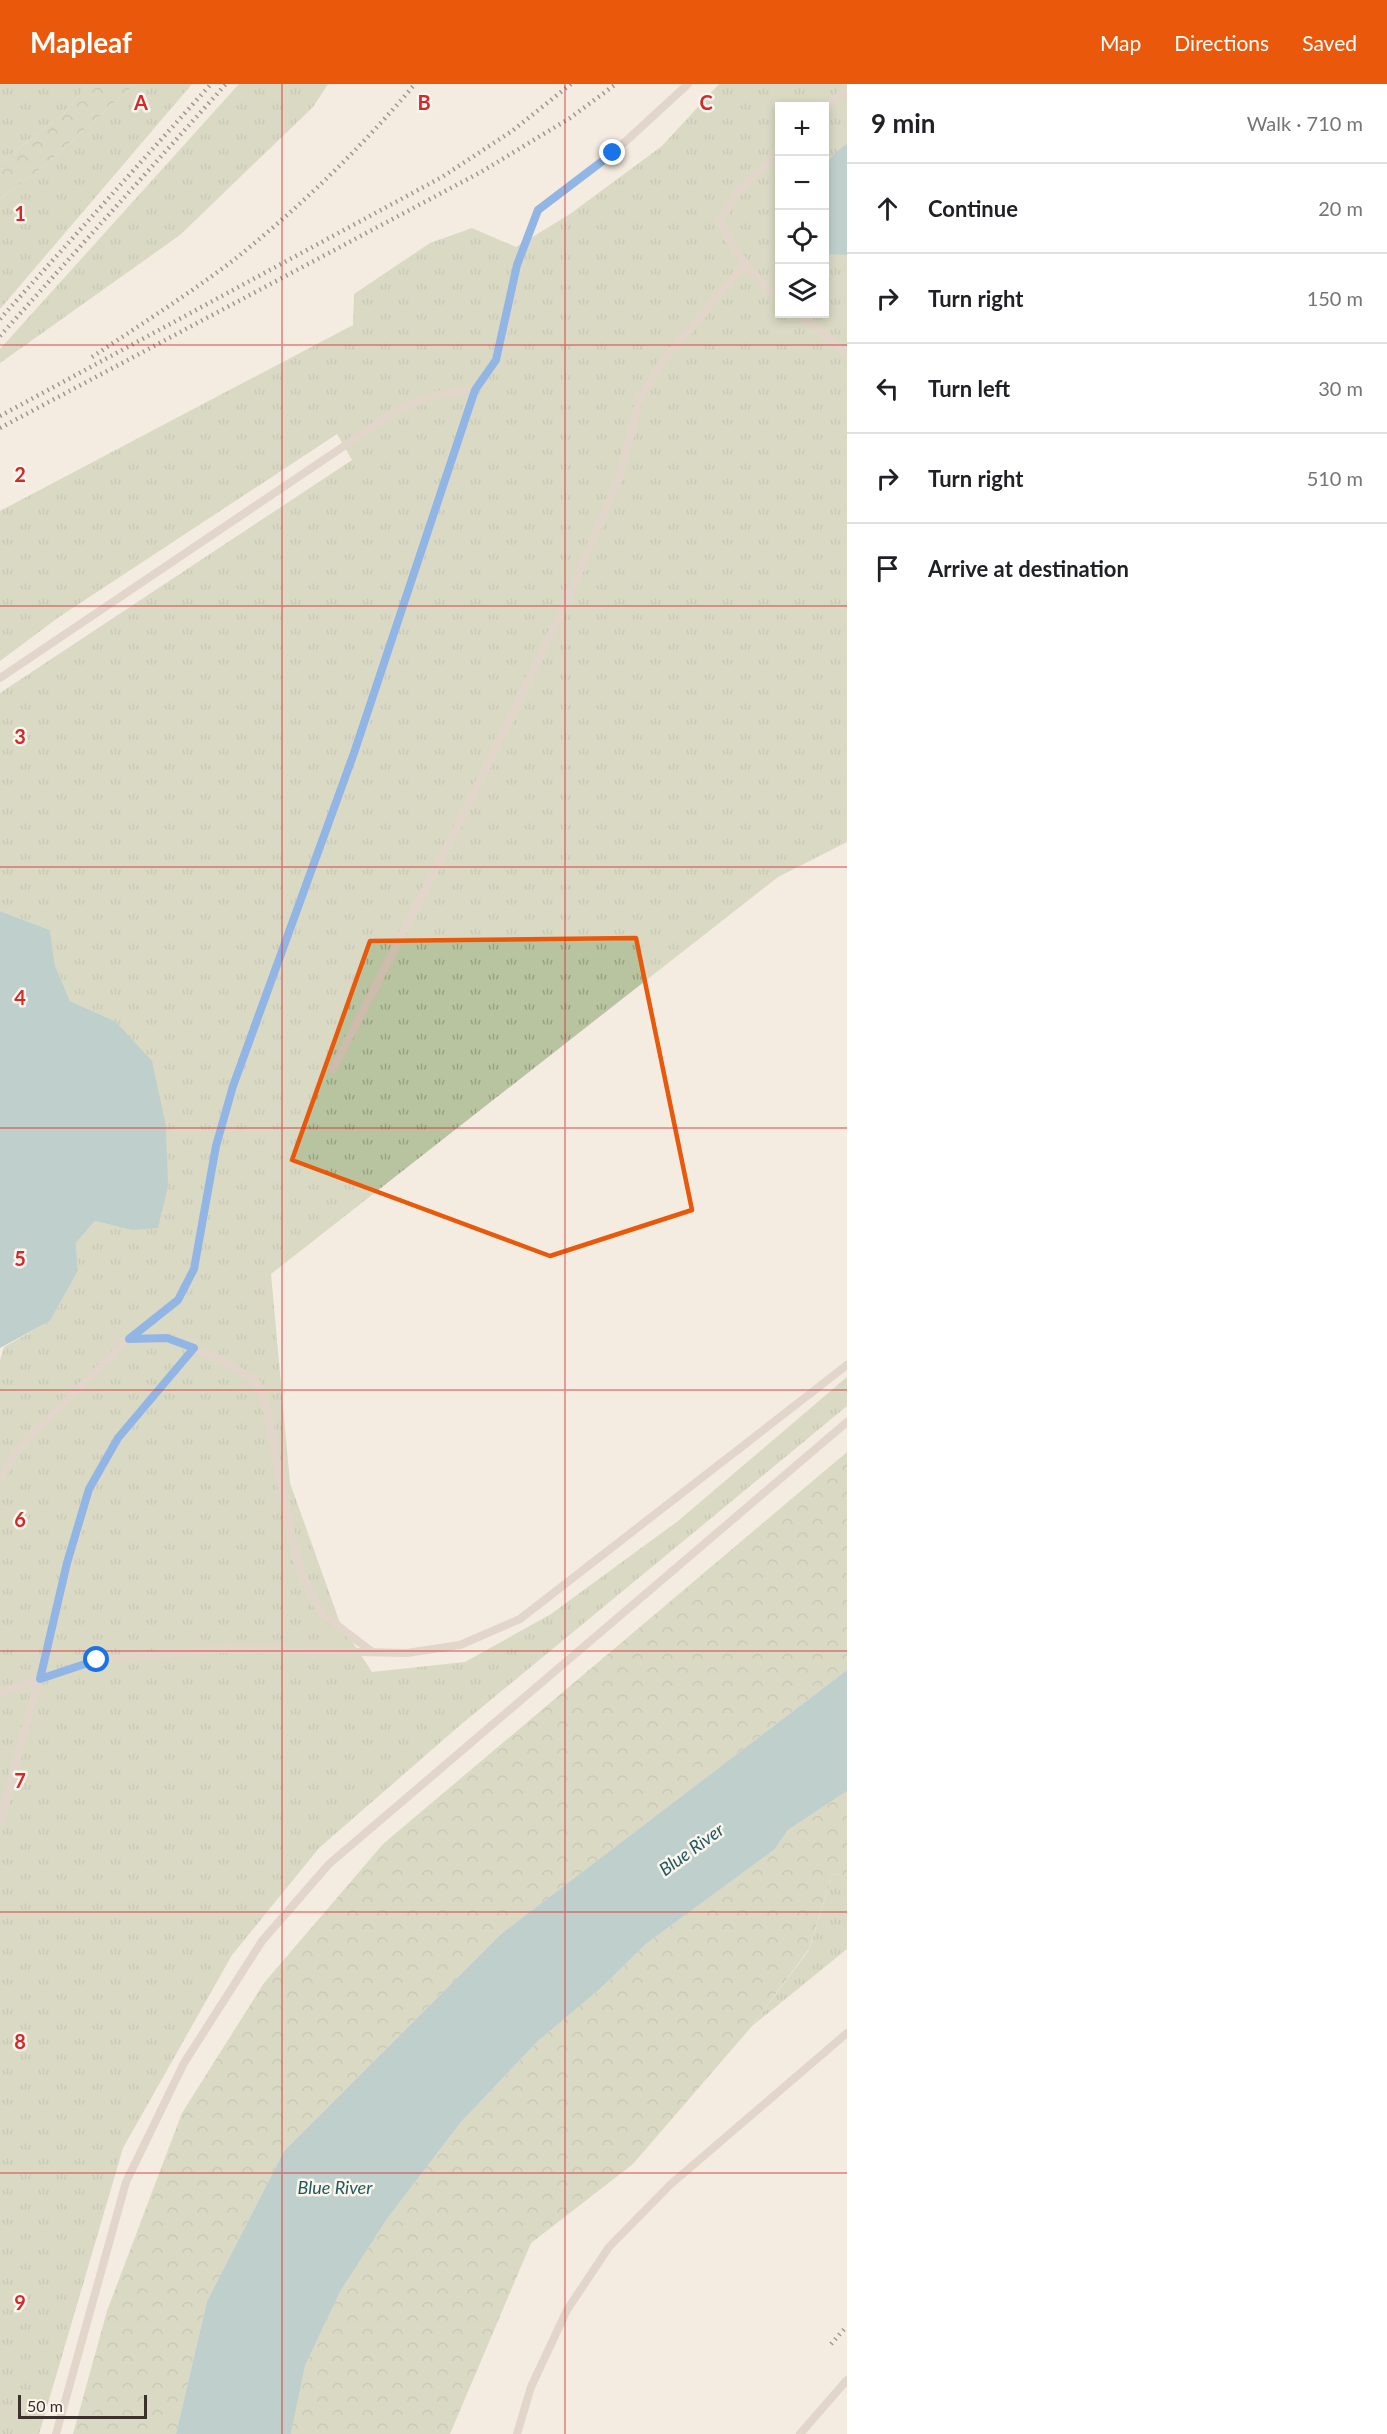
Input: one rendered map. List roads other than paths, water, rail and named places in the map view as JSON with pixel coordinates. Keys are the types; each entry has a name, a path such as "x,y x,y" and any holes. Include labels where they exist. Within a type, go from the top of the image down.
{"lane":[{"path":"0,1478 21,1446 129,1339 178,1300 194,1269 216,1146 233,1086 354,753 475,390 496,360 517,265 538,210 613,153 688,84"},
{"path":"829,106 847,88"},
{"path":"775,295 758,282 729,241 720,220 739,190 776,156"},
{"path":"333,1069 463,816 565,605 619,478 640,398 664,360 745,264"},
{"path":"803,318 847,353"},
{"path":"0,678 399,409 436,395 475,390"},
{"path":"129,1339 167,1338 194,1348 255,1380 265,1401 288,1521 301,1572 321,1613 371,1651"},
{"path":"0,1822 40,1679 67,1563 89,1489 118,1438 194,1348"},
{"path":"0,1693 97,1660 201,1651 407,1653 460,1645 520,1618 847,1365"},
{"path":"56,2434 126,2182 184,2063 262,1941 329,1864 847,1422"},
{"path":"517,2434 531,2387 567,2310 609,2247 671,2184 847,2033"},
{"path":"800,2434 847,2380"}],"water":[{"path":"847,144 847,255 829,254 829,161"},
{"path":"0,911 50,930 55,965 70,1001 115,1021 152,1061 166,1126 168,1186 158,1228 131,1230 95,1221 76,1243 78,1271 50,1321 0,1348"},
{"name":"Blue River","path":"847,1670 847,1791 788,1830 774,1850 646,1944 601,1988 538,2041 461,2122 387,2219 340,2292 305,2366 291,2434 176,2434 207,2301 284,2151 502,1933"}],"railway":[{"path":"0,319 211,84"},
{"path":"0,336 226,84"},
{"path":"92,357 200,285 259,239 351,154 415,84"},
{"path":"0,416 442,177 512,131 571,84"},
{"path":"0,428 481,172 570,118 616,84"},
{"path":"831,2344 847,2326"}]}
